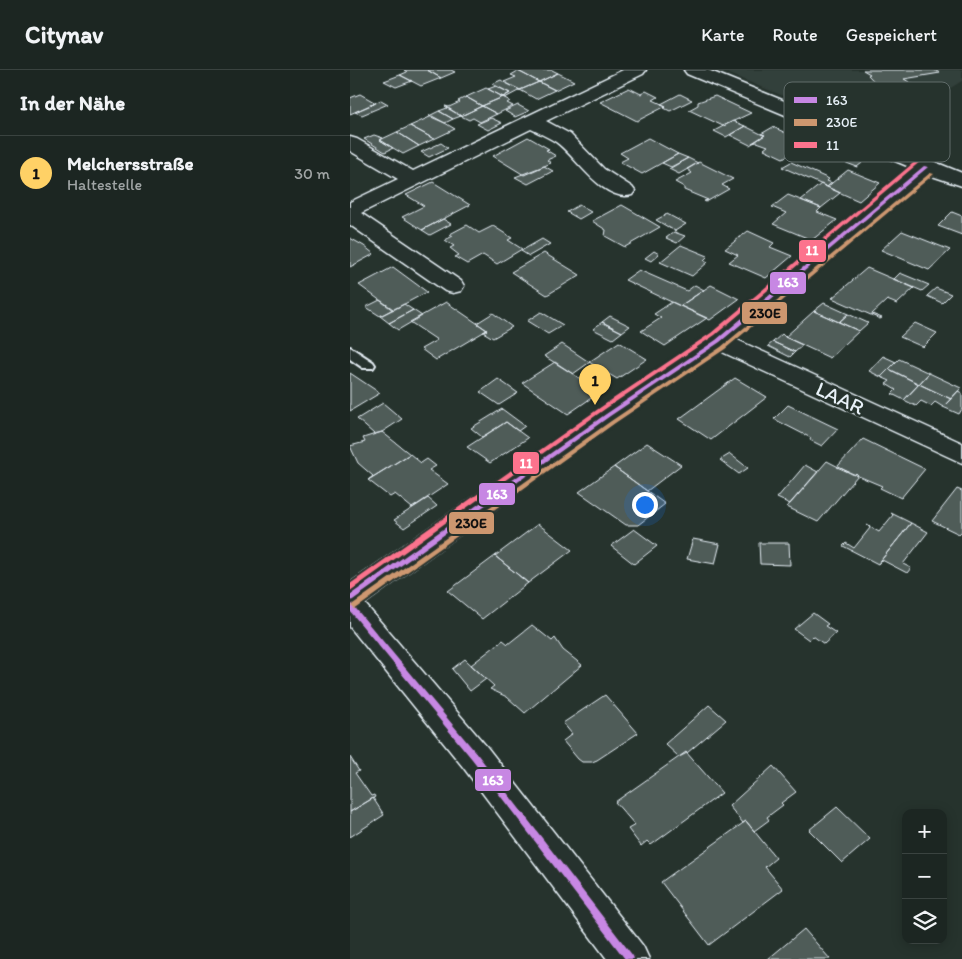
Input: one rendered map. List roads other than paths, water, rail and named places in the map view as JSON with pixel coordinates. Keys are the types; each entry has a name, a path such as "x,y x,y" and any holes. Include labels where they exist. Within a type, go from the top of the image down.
{"street":[{"path":"350,210 637,70"},
{"path":"694,70 784,108"},
{"path":"533,122 563,138 597,173 625,191"},
{"path":"350,143 412,179"},
{"path":"914,162 962,180"},
{"path":"350,599 571,441 718,341 926,167"},
{"path":"350,215 453,286"},
{"name":"LAAR","path":"718,341 962,454"},
{"path":"350,606 475,757 630,959"}],"lane":[{"path":"350,352 368,365"}],"place":[{"name":"Melchersstraße","path":"595,405"}]}
